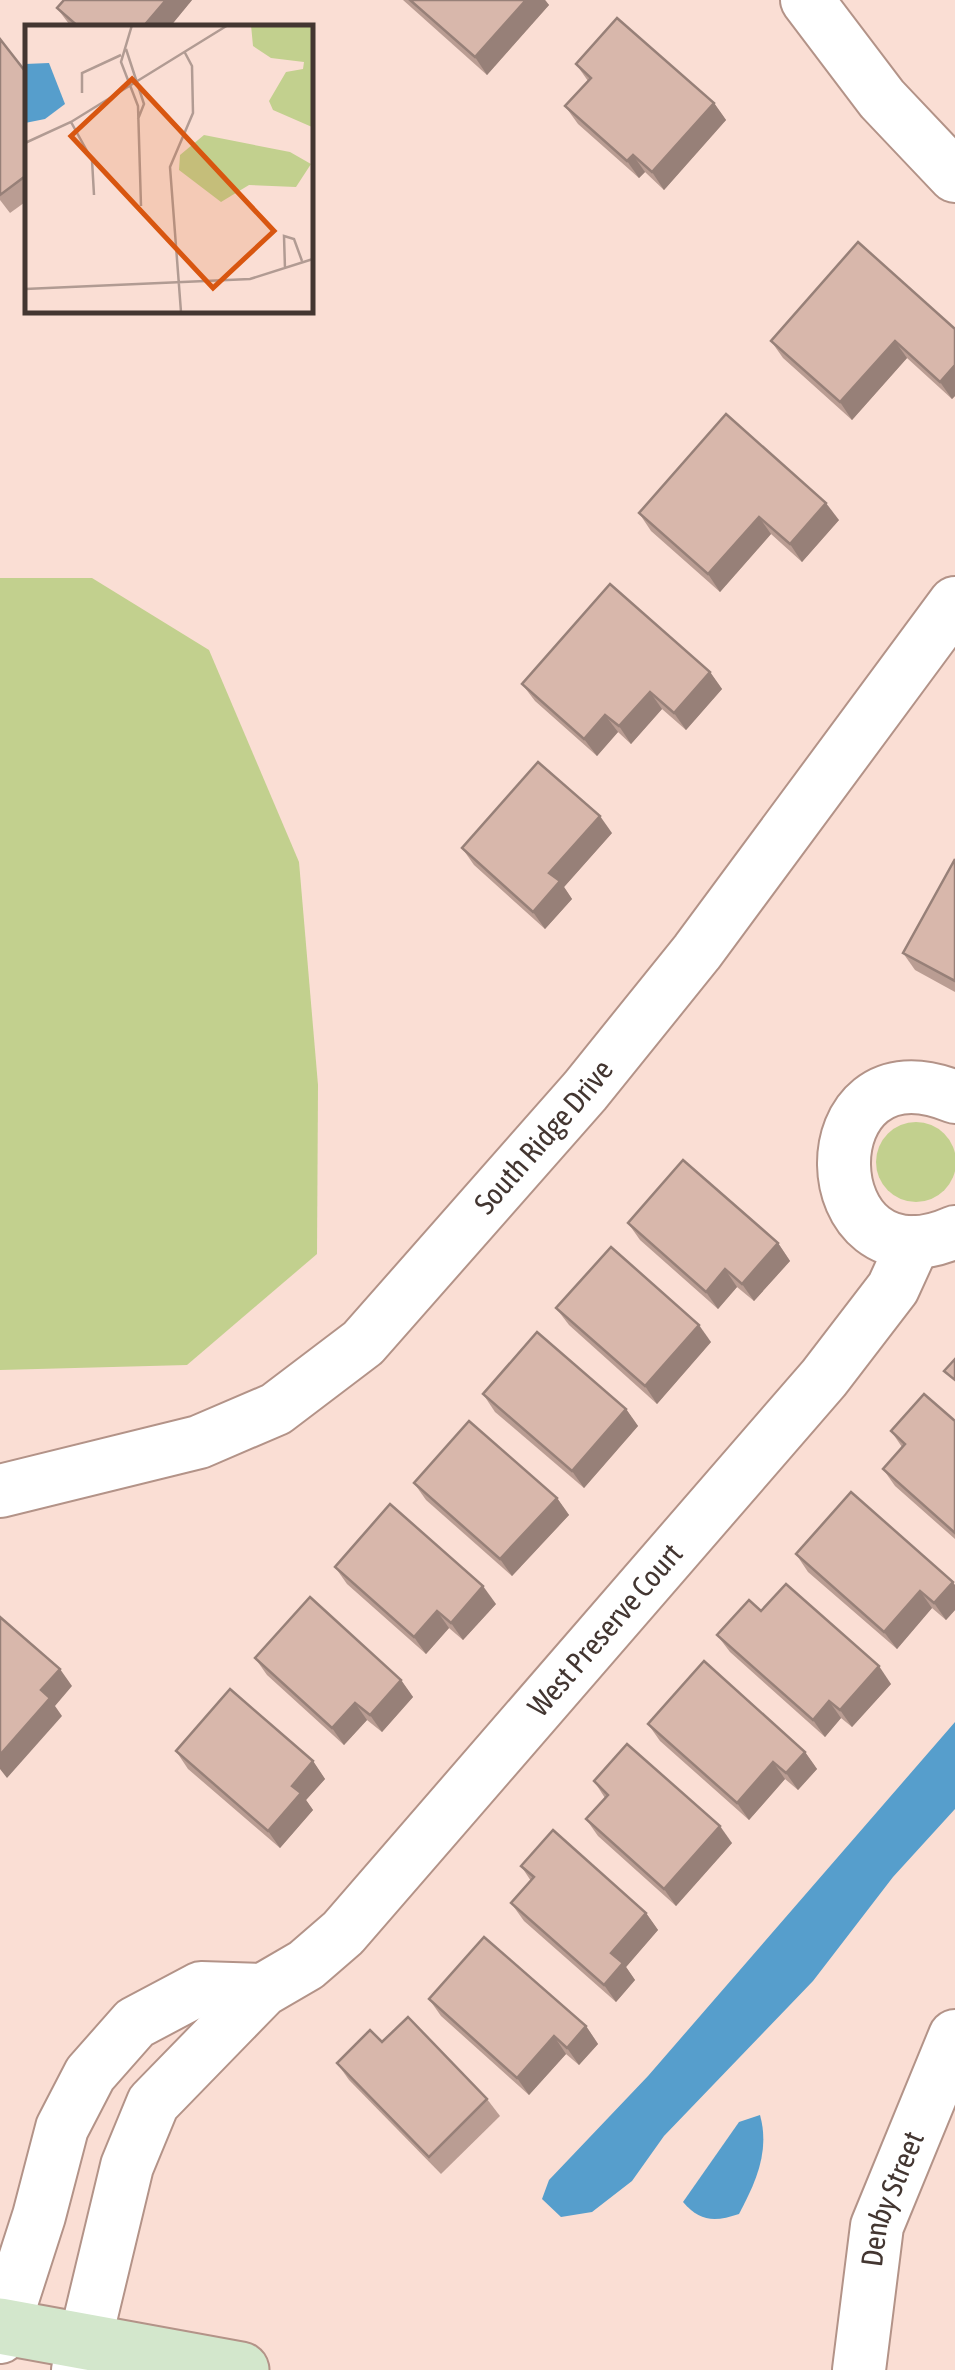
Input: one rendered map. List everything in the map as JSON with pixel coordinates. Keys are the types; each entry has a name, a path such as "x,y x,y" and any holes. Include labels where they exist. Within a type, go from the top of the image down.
{"main road":[{"path":"1,2330 83,2355 241,2370"}],"street":[{"path":"807,0 882,99 955,176"},
{"name":"South Ridge Drive","path":"0,1491 199,1442 276,1409 363,1343 585,1091 697,952 955,603"},
{"name":"West Preserve Court","path":"934,1237 889,1236 867,1223 846,1191 841,1153 849,1129 864,1108 885,1094 910,1087 935,1089 955,1097"},
{"name":"West Preserve Court","path":"83,2355 126,2166 153,2102 262,1990 306,1966 342,1932 824,1378 934,1237"},
{"path":"1,2330 40,2216 62,2128 90,2074 135,2023 201,1988 262,1990"},
{"name":"Denby Street","path":"859,2370 877,2226 955,2036"}],"green space":[{"path":"0,578 92,578 209,650 299,862 318,1085 317,1254 187,1365 0,1370"},
{"path":"908,1122 924,1122 945,1133 956,1162 945,1191 924,1202 908,1202 894,1196 882,1184 876,1170 876,1154 882,1140 894,1128"}],"water":[{"path":"955,1722 955,1809 893,1877 813,1981 664,2136 632,2181 592,2212 561,2217 542,2199 549,2180 648,2076"},
{"path":"760,2115 760,2166 739,2214 715,2219 702,2217 683,2202 739,2122"}],"building":[{"path":"64,0 166,0 145,25 77,25 57,8"},
{"path":"410,0 526,0 475,57"},
{"path":"617,18 714,103 652,172 633,155 627,161 565,106 591,78 576,64"},
{"path":"0,39 25,71 25,176 0,195"},
{"path":"858,242 955,329 955,365 940,382 895,341 840,402 771,341"},
{"path":"726,414 826,503 790,544 759,517 708,574 639,513"},
{"path":"610,584 710,672 674,713 650,692 619,726 605,715 584,739 522,684"},
{"path":"538,762 600,816 549,873 560,881 533,912 462,848"},
{"path":"955,859 955,981 903,953"},
{"path":"683,1160 778,1243 742,1284 725,1269 706,1292 628,1223"},
{"path":"611,1247 699,1325 645,1386 556,1308"},
{"path":"537,1332 626,1409 572,1471 483,1394"},
{"path":"955,1359 955,1380 944,1371"},
{"path":"924,1394 955,1421 955,1533 883,1469 905,1444 891,1431"},
{"path":"469,1421 557,1498 500,1559 414,1483"},
{"path":"851,1492 953,1582 934,1603 920,1591 884,1632 796,1554"},
{"path":"390,1504 483,1586 451,1623 437,1611 414,1637 335,1567"},
{"path":"786,1584 879,1666 840,1710 829,1701 813,1720 717,1635 749,1600 761,1611"},
{"path":"310,1597 401,1680 370,1715 355,1703 332,1728 255,1658"},
{"path":"0,1617 60,1669 41,1690 50,1698 0,1755"},
{"path":"704,1661 805,1752 786,1773 773,1762 737,1803 648,1724"},
{"path":"230,1689 313,1761 292,1786 301,1793 268,1831 176,1751"},
{"path":"627,1744 720,1826 664,1889 586,1819 608,1795 594,1781"},
{"path":"553,1830 646,1913 611,1953 623,1963 604,1985 511,1903 534,1877 521,1866"},
{"path":"484,1937 586,2026 567,2048 554,2036 517,2078 429,1999"},
{"path":"408,2017 487,2099 429,2157 337,2063 370,2030 382,2042"}]}
